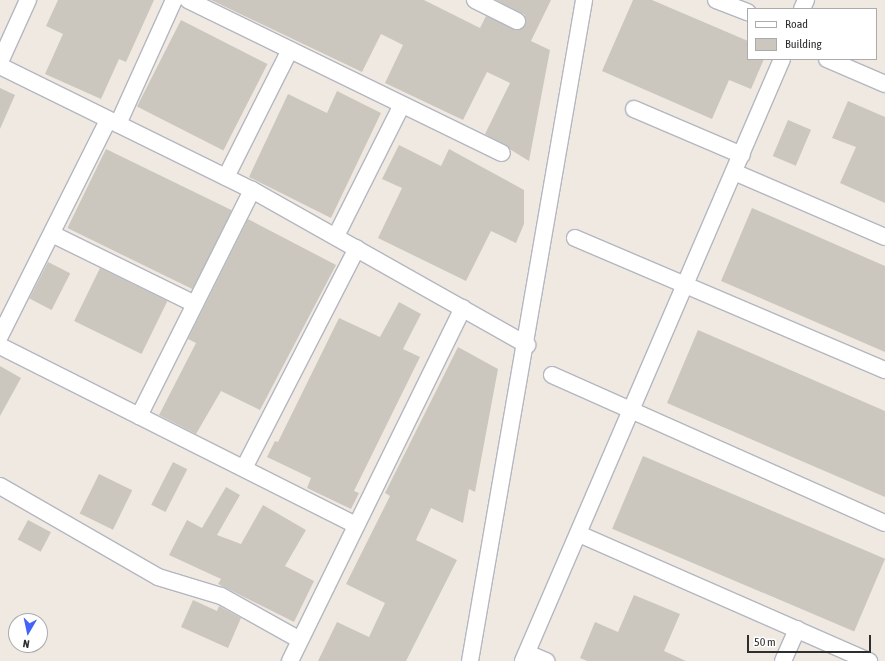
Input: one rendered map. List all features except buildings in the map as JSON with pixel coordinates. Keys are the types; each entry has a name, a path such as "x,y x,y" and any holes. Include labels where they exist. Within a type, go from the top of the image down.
{"street":[{"path":"0,62 28,0"},
{"path":"0,336 52,234 113,122 174,0"},
{"path":"188,0 401,107 502,153"},
{"path":"475,0 517,21"},
{"path":"470,661 527,345 584,0"},
{"path":"716,0 747,12"},
{"path":"226,177 290,50"},
{"path":"546,661 525,657 687,285 782,60"},
{"path":"829,60 885,84"},
{"path":"0,66 252,190 527,345"},
{"path":"336,236 401,107"},
{"path":"634,109 742,155"},
{"path":"734,172 885,236"},
{"path":"139,416 252,190"},
{"path":"52,234 195,304"},
{"path":"575,238 885,370"},
{"path":"244,468 357,248"},
{"path":"290,661 354,524 463,308"},
{"path":"0,346 354,524"},
{"path":"552,376 885,523"},
{"path":"0,486 158,576 221,596 300,640"},
{"path":"579,534 869,661"},
{"path":"783,661 797,629"}]}
